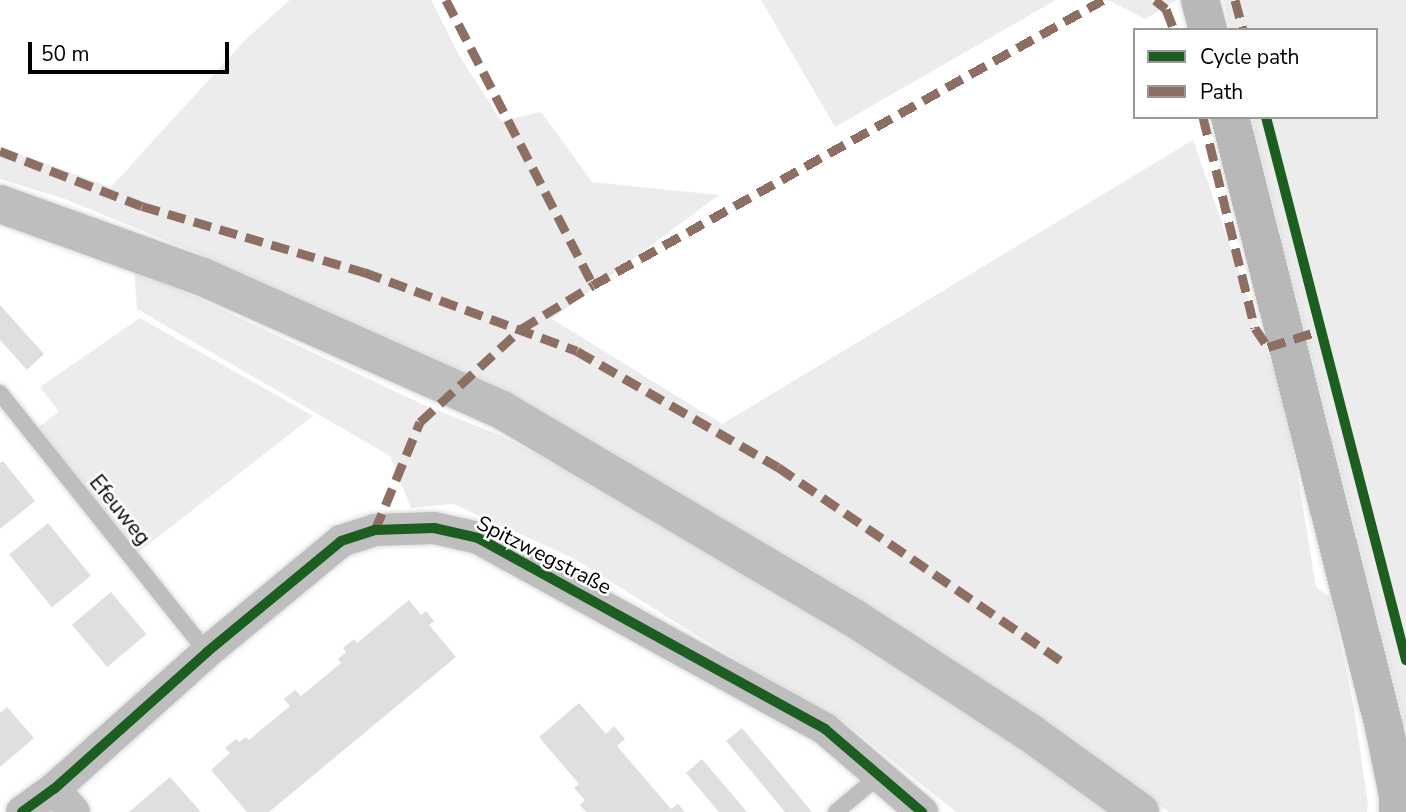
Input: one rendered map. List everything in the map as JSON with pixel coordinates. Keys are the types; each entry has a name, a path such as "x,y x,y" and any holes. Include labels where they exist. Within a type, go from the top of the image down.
{"main road":[{"path":"1200,0 1207,28"},
{"path":"1231,119 1384,727 1398,795 1398,812"},
{"path":"0,204 76,228 203,277 398,361 502,410 854,618 1029,732 1140,812"}],"street":[{"name":"Spitzwegstraße","path":"22,812 64,800 207,652 341,541 375,530 435,527 478,538 825,729 922,812"}],"lane":[{"name":"Efeuweg","path":"0,393 207,652"},
{"path":"836,812 880,775"}],"shaded area":[{"path":"290,0 431,0 459,55 501,121 541,112 592,182 719,195 552,319 722,424 1193,140 1286,405 1316,587 1331,598 1354,708 1367,812 1169,812 1000,692 458,371 192,251 65,199 0,179 0,147 111,187 245,40"},
{"path":"761,0 1056,0 835,127"},
{"path":"1100,0 1177,0 1145,19 1112,2"},
{"path":"1224,0 1406,0 1406,729 1252,119 1378,119 1378,28 1230,28"},
{"path":"134,268 424,405 502,436 646,513 823,616 1019,746 1109,812 956,812 844,722 746,666 573,558 453,504 411,508 390,456 137,309"},
{"path":"140,318 313,416 131,558 30,433 59,412 40,387"}],"building":[{"path":"0,305 44,354 27,370 0,340"},
{"path":"3,461 35,501 0,529 0,463"},
{"path":"48,523 91,576 52,607 9,554"},
{"path":"111,592 146,634 107,667 72,625"},
{"path":"409,600 421,615 426,611 434,621 429,625 456,657 269,812 247,812 211,770 230,753 225,748 236,739 239,742 246,737 249,740 290,706 284,699 295,690 301,696 341,663 338,659 346,652 343,648 354,639 357,643"},
{"path":"579,703 606,734 614,726 625,739 617,746 671,809 678,804 685,812 586,812 580,805 585,800 574,788 579,784 539,737"},
{"path":"7,707 34,738 0,767 0,713"},
{"path":"742,728 812,812 785,812 726,741"},
{"path":"702,759 747,812 719,812 686,773"},
{"path":"170,777 201,812 129,812"}],"marked path":[{"path":"446,0 593,285"},
{"path":"375,530 420,422 521,329 593,285 1103,0"},
{"path":"1155,0 1166,9 1173,28"},
{"path":"1235,0 1242,28"},
{"path":"1203,119 1255,328 1268,347 1322,330"},
{"path":"0,151 142,206 364,272 577,351 778,467 1067,665"}],"cycle path":[{"path":"1267,119 1406,660"},
{"path":"22,812 54,789 207,652 341,541 375,530 434,528 478,538 825,729 922,812"}]}
